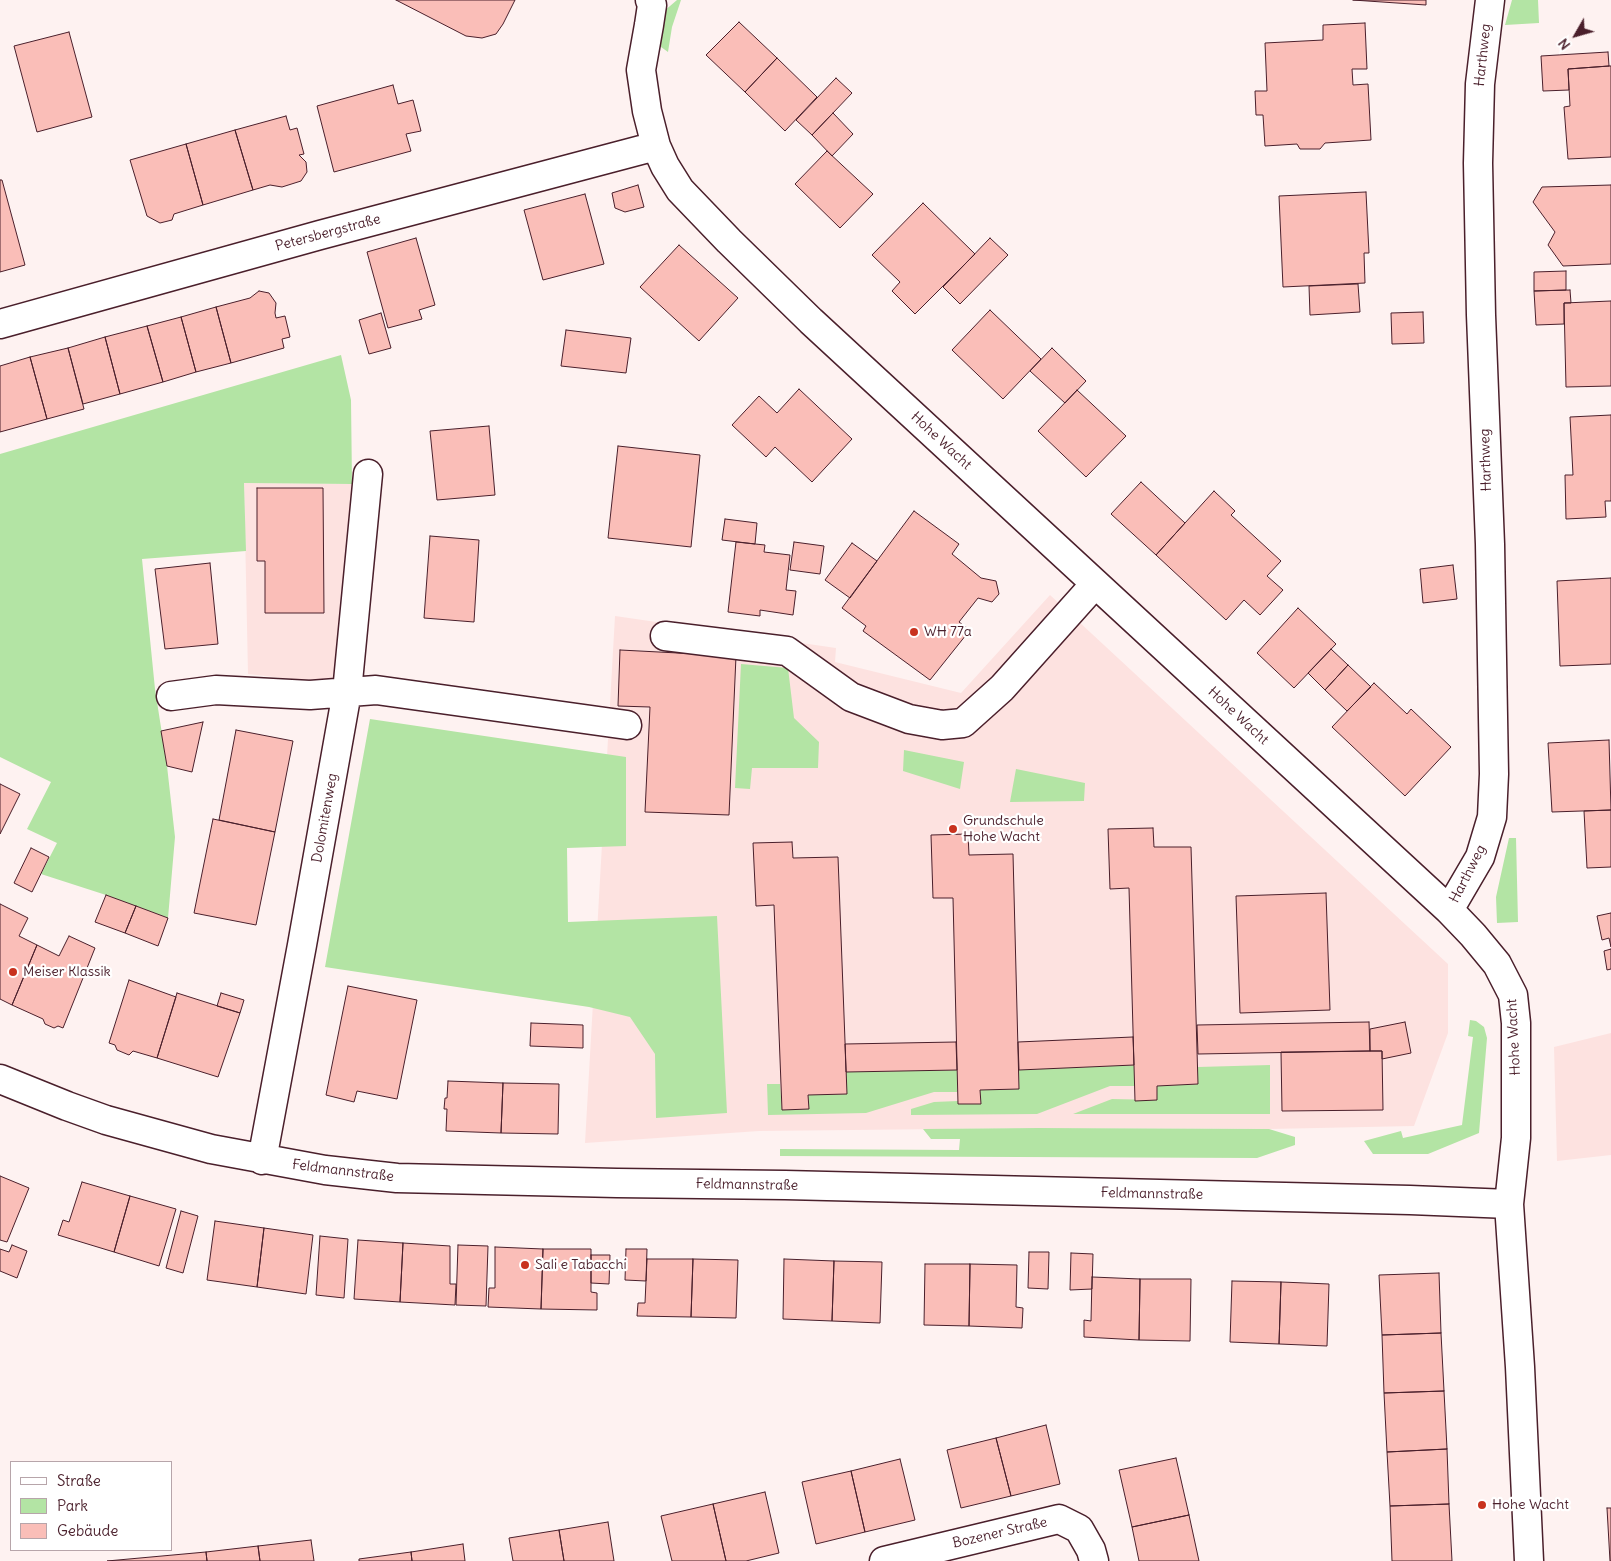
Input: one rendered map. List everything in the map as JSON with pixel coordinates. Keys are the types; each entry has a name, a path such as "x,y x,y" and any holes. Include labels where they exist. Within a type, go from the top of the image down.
{"street":[{"name":"Harthweg","path":"1449,910 1480,857 1492,817 1494,783 1490,544 1481,315 1478,164 1480,84 1490,0"},
{"name":"Hohe Wacht","path":"652,2 641,70 647,110 656,146 665,166 680,190 729,241 823,332 1449,910 1497,964 1513,995 1516,1023 1516,1138 1509,1204 1520,1367 1529,1561"},
{"name":"Petersbergstraße","path":"0,324 320,234 656,146"},
{"name":"Dolomitenweg","path":"262,1160 347,692 368,474"},
{"path":"665,636 787,651 851,697 909,719 942,725 963,723 1002,688 1095,584"},
{"path":"171,696 216,690 310,695 376,690 627,725"},
{"name":"Feldmannstraße","path":"0,1079 106,1120 211,1149 262,1160 325,1170 397,1178 804,1185 1509,1204"},
{"name":"Bozener Straße","path":"884,1561 1059,1519 1079,1528 1092,1550 1094,1561"}],"shaded area":[{"path":"244,483 352,484 340,661 336,684 248,674"},
{"name":"Grundschule Hohe Wacht","path":"1050,595 1448,964 1448,1033 1414,1126 1269,1129 1038,1128 759,1131 585,1143 615,616 836,648 835,662 961,693"},
{"path":"1611,1033 1611,1155 1557,1161 1554,1047"}],"green space":[{"path":"677,0 681,0 672,27 668,52 661,47 657,40 663,12"},
{"path":"1512,0 1538,0 1539,23 1505,25"},
{"path":"341,355 351,400 352,484 244,483 246,551 142,559 155,689 167,766 175,837 168,918 41,874 57,843 27,829 51,782 0,757 0,454"},
{"path":"741,664 788,668 794,718 819,742 818,768 752,768 750,789 735,788"},
{"path":"370,719 626,757 626,846 567,848 568,922 717,916 727,1113 656,1118 655,1054 630,1017 589,1007 325,967"},
{"path":"904,750 964,762 960,789 903,771"},
{"path":"1016,769 1085,783 1084,801 1010,802"},
{"path":"1509,838 1516,838 1518,922 1497,923 1496,897"},
{"path":"1470,1020 1476,1021 1484,1027 1487,1038 1479,1133 1428,1154 1373,1154 1364,1141 1401,1131 1403,1138 1462,1125 1473,1037 1468,1036"},
{"path":"1134,1065 1135,1086 1110,1086 1037,1114 911,1115 911,1109 934,1102 958,1101 958,1104 981,1104 980,1090 1019,1089 1019,1070"},
{"path":"1270,1065 1270,1114 1073,1114 1112,1099 1157,1100 1157,1086 1198,1084 1198,1067"},
{"path":"957,1070 957,1092 934,1092 866,1113 768,1115 767,1084 780,1084 782,1110 809,1109 808,1095 846,1094 846,1072"},
{"path":"923,1129 1269,1129 1295,1137 1295,1145 1257,1158 780,1156 780,1149 959,1150 960,1139 931,1139"}],"building":[{"path":"396,0 515,0 496,34 482,38 466,36"},
{"path":"1353,0 1426,0 1426,5"},
{"path":"739,22 777,58 745,92 706,55"},
{"path":"1365,23 1367,69 1352,69 1353,85 1368,84 1371,140 1325,143 1320,149 1300,149 1297,144 1265,146 1263,115 1256,115 1255,91 1267,91 1265,43 1323,40 1323,25"},
{"path":"69,32 92,117 37,132 14,46"},
{"path":"1608,52 1609,66 1568,69 1569,90 1543,91 1541,56"},
{"path":"777,58 817,97 785,131 745,92"},
{"path":"1611,66 1611,157 1568,159 1564,107 1570,106 1568,69"},
{"path":"836,78 852,93 812,135 796,120"},
{"path":"393,85 398,104 413,100 421,131 406,134 411,151 334,172 317,106"},
{"path":"833,113 853,134 832,156 812,135"},
{"path":"286,116 290,130 297,128 304,154 299,155 306,162 307,172 301,181 282,187 270,185 253,190 235,130"},
{"path":"235,130 253,190 203,205 186,144"},
{"path":"186,144 203,205 174,214 172,220 160,223 147,216 130,160"},
{"path":"827,151 873,194 840,228 795,184"},
{"path":"0,180 2,180 25,265 0,272"},
{"path":"638,185 644,207 625,212 615,208 612,193"},
{"path":"1611,185 1611,264 1563,266 1548,245 1555,232 1533,202 1542,187"},
{"path":"1366,192 1369,253 1364,253 1365,283 1283,287 1279,196"},
{"path":"585,194 604,264 543,280 524,210"},
{"path":"923,203 975,254 915,314 892,291 900,282 872,255"},
{"path":"416,238 435,305 419,310 422,319 388,328 367,252"},
{"path":"990,238 1008,255 960,304 943,287"},
{"path":"679,245 738,298 699,341 640,287"},
{"path":"1566,271 1566,290 1534,291 1534,272"},
{"path":"1358,284 1360,312 1310,315 1309,286"},
{"path":"1570,290 1571,303 1564,303 1564,324 1536,325 1534,291"},
{"path":"259,291 269,293 276,303 276,318 285,316 290,337 282,339 284,348 231,363 216,307 250,298"},
{"path":"1611,301 1611,386 1566,387 1564,303"},
{"path":"216,307 231,363 196,372 181,317"},
{"path":"990,310 1041,359 1003,399 952,350"},
{"path":"1423,312 1424,343 1392,344 1391,313"},
{"path":"381,313 391,348 369,354 359,320"},
{"path":"181,317 196,372 163,382 147,326"},
{"path":"147,326 163,382 120,394 105,337"},
{"path":"566,330 631,338 626,373 561,366"},
{"path":"105,337 120,394 83,404 68,348"},
{"path":"68,348 84,409 47,419 30,357"},
{"path":"1052,348 1086,381 1065,403 1030,371"},
{"path":"30,357 47,419 0,432 0,366"},
{"path":"799,389 852,439 812,482 775,447 766,457 732,425 759,396 777,413"},
{"path":"1077,390 1126,436 1086,477 1038,431"},
{"path":"1611,415 1611,501 1605,501 1606,517 1566,519 1565,475 1573,475 1570,417"},
{"path":"489,426 495,495 437,500 430,431"},
{"path":"618,446 700,455 691,547 608,538"},
{"path":"1141,482 1185,523 1156,555 1111,514"},
{"path":"257,488 323,488 324,613 265,613 265,561 257,561"},
{"path":"1214,491 1235,511 1231,515 1281,561 1267,576 1283,590 1260,615 1244,600 1226,620 1156,555"},
{"path":"914,511 959,544 952,554 981,578 996,581 999,594 992,602 978,598 959,622 970,630 930,680 863,631 866,626 842,608"},
{"path":"725,519 757,523 755,544 722,540"},
{"path":"430,536 479,540 474,622 424,618"},
{"path":"736,542 765,545 764,552 790,555 786,590 796,591 793,615 760,610 760,616 728,612"},
{"path":"794,542 824,546 820,574 790,570"},
{"path":"852,543 877,561 850,598 825,580"},
{"path":"210,563 218,644 165,649 155,569"},
{"path":"1453,565 1457,599 1423,603 1420,569"},
{"path":"1611,578 1611,664 1560,666 1557,581"},
{"path":"1298,608 1336,644 1294,688 1257,653"},
{"path":"1331,649 1348,665 1325,690 1308,673"},
{"path":"620,650 736,656 729,815 645,812 650,707 618,706"},
{"path":"1348,665 1371,687 1347,711 1325,690"},
{"path":"1374,683 1407,714 1411,709 1451,747 1405,796 1332,727"},
{"path":"203,722 192,772 167,766 161,731"},
{"path":"236,730 293,741 275,832 219,820"},
{"path":"1609,740 1611,810 1552,812 1548,743"},
{"path":"0,784 20,794 0,834"},
{"path":"1611,810 1611,867 1587,868 1584,811"},
{"path":"213,819 275,832 256,925 194,913"},
{"path":"1153,828 1154,847 1191,847 1198,1084 1157,1086 1157,1100 1135,1101 1129,888 1110,889 1108,829"},
{"path":"968,834 969,855 1013,854 1019,1089 980,1090 981,1104 958,1104 953,898 933,898 931,835"},
{"path":"792,842 793,858 838,857 847,1094 808,1095 809,1109 782,1110 774,905 756,906 753,843"},
{"path":"31,848 49,857 32,892 14,883"},
{"path":"1326,893 1330,1010 1240,1013 1236,896"},
{"path":"106,895 136,906 125,933 95,922"},
{"name":"Meiser Klassik","path":"0,904 28,918 19,936 37,945 12,1005 0,999"},
{"path":"136,906 168,918 158,946 125,933"},
{"path":"1611,913 1611,947 1609,938 1602,940 1597,916"},
{"path":"69,936 95,948 63,1028 58,1026 54,1028 45,1024 43,1019 12,1005 37,945 59,956"},
{"path":"1611,949 1611,969 1607,970 1604,951"},
{"path":"129,980 176,997 157,1058 133,1051 129,1055 117,1050 115,1045 109,1043"},
{"path":"348,986 417,1000 397,1099 357,1091 354,1102 326,1095"},
{"path":"177,993 240,1013 218,1077 157,1058"},
{"path":"221,993 244,1000 240,1013 217,1006"},
{"path":"1369,1022 1370,1051 1198,1054 1197,1025"},
{"path":"1405,1022 1411,1053 1382,1059 1382,1051 1370,1051 1370,1029"},
{"path":"531,1023 583,1025 583,1048 530,1046"},
{"path":"1133,1037 1134,1065 1019,1070 1018,1042"},
{"path":"956,1042 957,1070 846,1072 845,1044"},
{"path":"1382,1051 1383,1110 1282,1111 1281,1052"},
{"path":"448,1081 503,1083 501,1133 446,1131 447,1109 444,1109"},
{"path":"503,1083 559,1084 558,1134 501,1133"},
{"path":"0,1176 29,1188 7,1242 0,1240"},
{"path":"82,1182 130,1196 114,1252 58,1235 63,1220 69,1222"},
{"path":"130,1196 176,1209 159,1266 114,1252"},
{"path":"181,1211 198,1216 183,1273 166,1268"},
{"path":"215,1221 264,1228 257,1287 207,1280"},
{"path":"264,1228 313,1235 306,1294 257,1287"},
{"path":"320,1236 348,1239 344,1298 316,1295"},
{"path":"358,1240 403,1243 400,1302 354,1299"},
{"path":"403,1243 450,1246 450,1284 456,1284 455,1305 400,1302"},
{"path":"12,1245 27,1251 17,1278 0,1271 0,1249 9,1252"},
{"path":"458,1245 488,1246 486,1306 456,1305"},
{"path":"495,1247 543,1249 541,1309 488,1307 489,1288 495,1288"},
{"path":"543,1249 591,1249 591,1292 597,1293 597,1310 541,1309"},
{"path":"626,1249 647,1249 646,1281 625,1280"},
{"path":"1029,1252 1049,1252 1048,1289 1028,1288"},
{"path":"1071,1253 1093,1254 1092,1289 1070,1290"},
{"path":"591,1255 610,1255 609,1284 591,1283"},
{"path":"647,1259 693,1259 691,1317 637,1316 638,1303 645,1303"},
{"path":"693,1259 738,1260 736,1318 691,1317"},
{"path":"784,1259 834,1261 832,1321 783,1319"},
{"path":"834,1261 882,1262 880,1323 832,1321"},
{"path":"925,1264 970,1264 969,1326 924,1325"},
{"path":"970,1264 1017,1265 1016,1307 1023,1308 1022,1328 969,1326"},
{"path":"1439,1273 1441,1333 1382,1335 1379,1275"},
{"path":"1092,1277 1140,1279 1139,1340 1084,1337 1084,1320 1091,1321"},
{"path":"1140,1279 1191,1279 1190,1341 1139,1340"},
{"path":"1232,1281 1281,1282 1279,1344 1230,1342"},
{"path":"1281,1282 1329,1284 1327,1346 1279,1344"},
{"path":"1441,1333 1444,1391 1384,1393 1382,1335"},
{"path":"1444,1391 1447,1449 1387,1452 1384,1393"},
{"path":"1046,1425 1060,1484 1011,1496 996,1438"},
{"path":"996,1438 1011,1496 961,1508 947,1450"},
{"path":"1447,1449 1449,1504 1390,1506 1387,1452"},
{"path":"1176,1458 1189,1515 1132,1527 1119,1470"},
{"path":"900,1459 915,1520 865,1532 851,1471"},
{"path":"851,1471 865,1532 816,1544 802,1482"},
{"path":"765,1492 779,1553 746,1561 726,1561 713,1504"},
{"path":"713,1504 726,1561 672,1561 661,1516"},
{"path":"1449,1504 1452,1561 1392,1561 1390,1506"},
{"path":"1607,1508 1611,1508 1611,1561 1610,1561"},
{"path":"1189,1515 1199,1561 1139,1561 1132,1527"},
{"path":"608,1522 614,1561 564,1561 559,1530"},
{"path":"559,1530 564,1561 513,1561 509,1538"},
{"path":"311,1540 314,1561 260,1561 258,1546"},
{"path":"463,1544 465,1561 412,1561 411,1552"},
{"path":"258,1546 260,1561 207,1561 206,1552"},
{"path":"206,1552 207,1561 107,1561"},
{"path":"411,1552 412,1561 359,1561 359,1559"}],"place":[{"name":"WH 77a","path":"914,632"},
{"name":"Grundschule Hohe Wacht","path":"953,829"},
{"name":"Meiser Klassik","path":"13,972"},
{"name":"Sali e Tabacchi","path":"525,1265"},
{"name":"Hohe Wacht","path":"1482,1505"}]}
